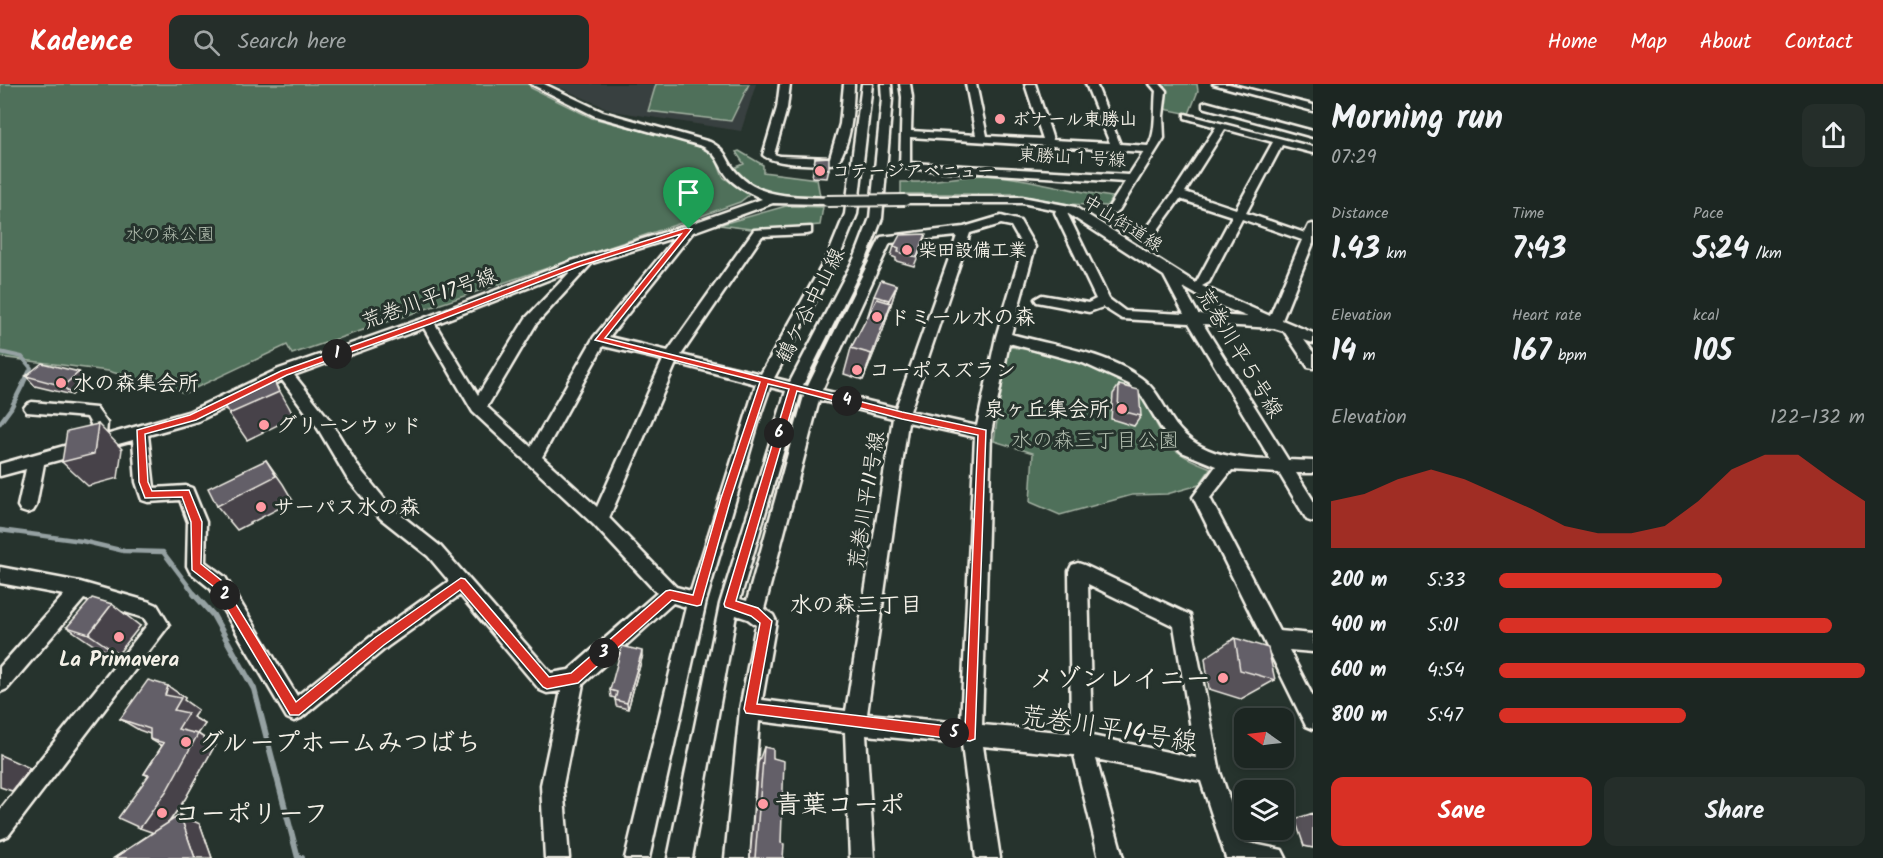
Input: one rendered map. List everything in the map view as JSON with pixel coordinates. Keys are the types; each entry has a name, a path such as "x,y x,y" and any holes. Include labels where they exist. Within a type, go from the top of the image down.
{"street":[{"path":"536,84 599,114 706,144 719,152 729,171 738,181 772,199"},
{"path":"637,858 697,601 726,498 765,380 836,253 850,214 867,86 849,85 846,120 837,156 832,161 778,159 768,155 782,108 785,84"},
{"name":"鶴ケ谷中山線","path":"680,858 729,604 794,387 856,266 876,218 886,84"},
{"path":"905,84 906,134 1151,149"},
{"path":"972,84 982,138"},
{"path":"1030,84 1049,143"},
{"path":"1091,84 1116,146"},
{"name":"東勝山１号線","path":"906,134 904,165 1133,179 1160,135 1158,116 1161,91 1155,84"},
{"path":"1218,84 1313,108"},
{"path":"1206,105 1313,134"},
{"path":"1190,116 1313,150"},
{"path":"885,117 906,119"},
{"path":"846,120 864,122"},
{"path":"1145,239 1178,194 1222,125"},
{"path":"1202,282 1279,141"},
{"path":"1113,210 1133,179"},
{"path":"1178,194 1311,233 1281,326"},
{"name":"中山街道線","path":"772,199 1022,200 1063,208 1078,214 1169,273 1211,297 1313,338"},
{"name":"荒巻川平17号線","path":"0,470 193,417 284,373 588,261 689,229 772,199"},
{"path":"1063,208 1061,213 1104,302 1122,315 1281,326 1313,363"},
{"path":"754,612 813,392 885,240 965,231 1001,220 1016,224 1029,247 1004,337 983,433 970,735 988,858"},
{"path":"533,458 599,340 689,229"},
{"path":"600,520 672,357 758,233 807,230"},
{"name":"荒巻川平11号線","path":"862,858 855,723 902,416 965,231"},
{"path":"478,408 531,321 588,261"},
{"name":"荒巻川平５号線","path":"1169,273 1194,320 1313,515"},
{"path":"1042,299 1089,308 1104,302"},
{"path":"427,322 478,408 600,520 670,594 697,601"},
{"path":"1004,337 1101,364 1131,379 1150,394 1178,439 1226,465 1313,467"},
{"path":"599,340 794,387 902,416 983,433"},
{"path":"284,373 323,423 352,473 386,513 434,551 547,683 574,678 670,594"},
{"path":"32,408 91,412 99,423 97,444"},
{"path":"140,432 144,482 148,495 186,493 196,522 196,566 218,583 294,711 380,641 461,583"},
{"path":"27,507 36,460"},
{"path":"1226,465 1201,497 1313,718"},
{"path":"1111,858 1082,745 1078,571 1183,621 1209,772 1238,855 1274,858"},
{"path":"0,574 80,590 150,611 159,625 0,828"},
{"path":"0,682 80,590"},
{"path":"729,604 754,612 766,621 750,709 737,858"},
{"path":"1275,640 1313,643"},
{"path":"557,858 552,785 574,678"},
{"name":"荒巻川平14号線","path":"750,709 855,723 1082,745 1209,772"}],"shaded area":[{"path":"552,84 756,84 741,131 613,111"}],"green space":[{"name":"水の森公園","path":"0,84 529,84 531,88 592,118 694,144 710,153 717,162 723,177 749,195 740,202 690,220 292,354 287,345 185,393 108,371 0,357"},
{"path":"656,84 749,84 731,121 648,111"},
{"path":"1160,84 1197,84 1198,91 1189,114 1164,109 1165,89"},
{"path":"739,151 763,165 763,172 817,179 820,196 772,192 749,184 734,168 744,164 736,152"},
{"path":"980,175 1014,178 1112,197 1107,206 1068,204 1014,194 901,194 901,182"},
{"path":"786,206 823,207 820,225 759,230 719,225"},
{"name":"水の森三丁目公園","path":"1008,348 1076,362 1124,381 1139,394 1161,433 1174,449 1211,468 1199,485 1167,494 1132,495 1060,515 1030,502 1033,453 994,441"}],"building":[{"path":"829,157 829,169 814,168 815,158"},
{"path":"926,234 917,257 898,252 899,248 894,246 900,235"},
{"path":"881,280 897,285 889,300 874,296"},
{"path":"877,299 891,303 872,354 851,348"},
{"path":"42,363 79,372 63,386 26,376"},
{"path":"274,381 279,392 229,414 223,404"},
{"path":"1119,385 1139,390 1141,416 1118,410"},
{"path":"98,424 94,454 62,462 67,431"},
{"path":"266,460 276,476 217,506 208,488"},
{"path":"92,598 112,604 89,634 67,627"},
{"path":"1235,638 1268,648 1275,680 1240,670"},
{"path":"622,646 642,651 627,703 615,700 617,692 610,690"},
{"path":"148,680 168,686 165,695 181,698 174,710 188,713 178,729 198,734 167,790 140,828 118,818 149,775 144,774 164,743 150,739 150,729 120,719"},
{"path":"764,747 773,749 773,758 784,761 781,843 784,844 783,858 755,858"},
{"path":"180,815 195,858 114,858"}],"waterway":[{"path":"0,352 22,357 31,368 11,408 0,423"},
{"path":"0,530 82,541 124,551 163,552 196,596"},
{"path":"194,594 213,615 254,689 298,858 302,858"}],"place":[{"name":"ボナール東勝山","path":"1000,119"},
{"name":"コテージアベニュー","path":"820,171"},
{"name":"柴田設備工業","path":"907,250"},
{"name":"ドミール水の森","path":"877,317"},
{"name":"コーポスズラン","path":"857,370"},
{"name":"水の森集会所","path":"61,383"},
{"name":"泉ヶ丘集会所","path":"1122,409"},
{"name":"グリーンウッド","path":"264,425"},
{"name":"サーパス水の森","path":"261,507"},
{"name":"La Primavera","path":"119,637"},
{"name":"メゾンレイニー","path":"1223,678"},
{"name":"グループホームみつばち","path":"186,742"},
{"name":"青葉コーポ","path":"763,804"},
{"name":"コーポリーフ","path":"162,813"}],"district":[{"name":"水の森三丁目","path":"856,604"}],"route":[{"path":"689,229 577,264 427,322 284,373 193,417 140,432 144,482 148,495 186,493 196,522 196,566 218,583 294,711 380,641 461,583 547,683 574,678 670,594 697,601 726,498 765,380 813,392 902,416 983,433 970,735 750,709 766,621 754,612 729,604 786,411 794,387 747,375 599,340 689,229"}]}
